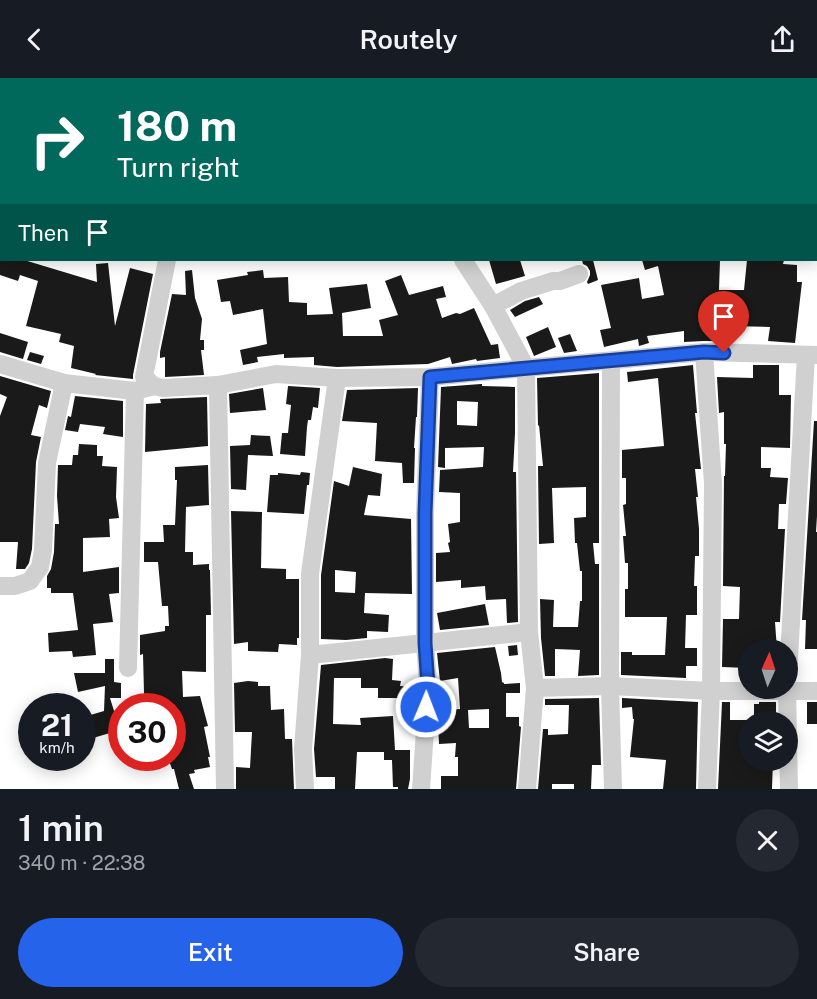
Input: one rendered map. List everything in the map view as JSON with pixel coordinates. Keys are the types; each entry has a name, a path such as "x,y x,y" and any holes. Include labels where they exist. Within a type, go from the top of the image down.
{"street":[{"path":"154,386 144,377 167,261"},
{"path":"464,261 493,306 526,368 529,632 535,688 527,789"},
{"path":"493,306 521,291 579,274"},
{"path":"704,352 713,484 711,691 707,789"},
{"path":"0,364 64,383 135,391 154,386 163,388 218,386 276,374 337,378 430,377 704,352 811,355 790,639"},
{"path":"611,361 610,686 613,789"},
{"path":"421,789 428,686 425,643 425,513 430,377"},
{"path":"304,789 303,749 310,655 310,574 337,378"},
{"path":"0,586 15,586 30,581 40,567 43,550 47,463 64,383"},
{"path":"218,386 225,789"},
{"path":"128,668 135,391"},
{"path":"310,655 529,632"},
{"path":"535,688 610,686 711,691 738,689"},
{"path":"798,687 817,691"},
{"path":"787,699 789,789"}],"building":[{"path":"0,261 27,261 97,282 96,264 108,263 115,326 130,268 153,274 133,379 95,375 71,368 74,346 59,342 61,334 26,326 38,281 20,275 18,281 0,275"},
{"path":"489,261 520,261 525,276 496,284"},
{"path":"582,261 593,261 598,280 588,284 590,271"},
{"path":"642,261 720,261 719,290 744,290 747,261 784,261 783,264 797,265 797,282 802,282 795,343 768,341 770,327 728,326 729,341 684,342 684,331 647,336 649,343 639,346 638,339 604,347 600,330 611,328 601,285 639,278 642,299 664,295 658,266 645,270"},
{"path":"192,270 195,298 202,319 200,340 204,340 204,350 201,350 204,375 165,377 165,357 160,358 160,352 172,294 186,295 185,271"},
{"path":"263,270 264,278 288,277 289,302 307,303 307,315 333,314 329,288 367,284 371,308 342,313 343,336 383,336 379,320 398,315 385,281 401,275 409,295 443,286 446,297 436,299 442,318 474,308 491,345 498,344 500,358 477,361 476,359 452,364 450,357 428,364 337,367 314,365 314,357 284,358 284,354 257,357 258,362 243,365 240,350 267,344 263,309 233,315 230,301 221,302 217,280"},
{"path":"539,297 543,304 515,317 510,310 525,301"},
{"path":"548,327 556,347 534,356 526,337"},
{"path":"0,333 28,342 23,359 0,352"},
{"path":"570,334 577,351 564,353 558,338"},
{"path":"30,352 44,356 41,364 27,360"},
{"path":"693,365 701,469 695,469 699,556 695,556 694,586 697,586 697,615 686,615 685,648 697,648 697,666 686,666 686,678 621,675 621,652 632,652 632,655 665,655 667,617 625,617 628,563 625,563 623,536 626,536 623,505 626,504 626,478 622,478 622,450 664,446 658,378 628,382 627,372"},
{"path":"753,365 779,365 779,395 791,395 790,448 761,447 761,468 771,468 770,477 788,478 786,504 779,504 778,529 785,529 780,622 775,622 776,639 738,639 738,668 722,667 723,619 739,619 740,587 723,586 726,444 724,444 724,412 719,413 717,377 753,378"},
{"path":"599,373 599,543 593,543 595,564 599,564 599,675 578,676 580,650 555,649 555,676 545,676 540,599 554,600 553,627 578,627 580,601 582,601 582,571 580,571 577,543 575,543 574,518 586,517 586,487 552,488 554,543 539,544 538,466 543,466 538,426 537,378"},
{"path":"0,376 51,391 47,408 39,405 31,435 41,437 36,462 32,549 25,569 16,569 18,542 0,542 0,416 7,397 0,394"},
{"path":"482,384 482,386 515,387 513,472 516,472 518,622 507,623 506,599 486,600 485,586 461,588 461,580 436,582 436,553 450,552 448,524 460,522 460,493 439,492 440,470 483,467 484,447 445,448 445,468 438,467 441,387","holes":["457,401 478,402 477,426 457,425"]},
{"path":"288,386 320,388 318,408 313,407 311,420 308,420 305,456 280,454 282,433 288,433 291,405 286,404"},
{"path":"263,388 266,410 230,413 229,394"},
{"path":"418,388 414,483 403,483 402,463 375,461 377,423 342,421 347,390"},
{"path":"75,396 123,401 123,437 103,434 105,427 80,424 78,432 65,430 68,416 71,417"},
{"path":"207,397 208,446 145,452 146,404 161,403 160,399"},
{"path":"814,421 817,421 817,649 805,649 806,620 802,620"},
{"path":"251,435 270,436 273,456 248,455 246,490 231,489 230,446 250,445"},
{"path":"79,444 97,445 97,456 103,456 102,466 117,467 116,497 119,518 109,519 110,537 83,538 83,572 119,567 119,593 109,594 113,622 93,624 96,655 73,657 72,651 49,652 48,633 78,630 73,593 51,593 51,588 47,588 47,576 51,569 54,552 55,524 59,524 58,465 72,465 73,455 78,455"},
{"path":"208,465 209,505 186,507 185,552 193,552 193,565 209,564 211,615 206,615 206,672 182,671 183,693 144,693 140,635 165,631 165,626 169,626 168,606 162,606 158,562 144,562 144,542 164,542 163,525 175,525 177,480 175,480 175,467"},
{"path":"353,467 382,474 380,496 368,495 364,515 411,519 412,594 365,593 364,613 389,615 388,632 367,631 367,638 321,639 321,575 334,481 349,486","holes":["335,570 356,572 355,593 335,592"]},
{"path":"301,472 310,473 304,514 267,512 270,475 278,475 278,473 300,475"},
{"path":"231,511 262,512 261,568 286,569 286,579 299,579 297,645 279,644 278,652 248,651 248,642 234,644"},
{"path":"485,604 489,625 440,630 437,613"},
{"path":"517,645 518,655 509,656 508,646"},
{"path":"495,647 502,682 504,684 520,683 520,693 506,693 506,717 519,717 521,727 516,789 441,789 441,776 458,776 458,757 455,757 456,743 439,744 438,723 445,722 445,712 460,709 458,678 440,681 437,653","holes":["489,709 489,728 469,728 468,710"]},
{"path":"105,659 114,659 114,682 121,683 121,693 108,693 108,734 96,737 96,713 104,711 105,686 78,692 74,673 105,673"},
{"path":"393,659 392,680 401,681 400,686 415,687 414,698 378,698 378,688 361,688 361,678 334,678 333,724 361,725 360,718 393,716 395,750 410,750 408,789 393,787 392,760 384,760 384,752 357,752 355,789 335,789 335,777 316,777 314,749 321,665"},
{"path":"258,682 258,686 270,686 271,710 284,709 285,739 292,739 294,789 236,789 236,767 250,768 252,732 235,732 234,683"},
{"path":"200,696 208,726 204,727 210,767 194,770 195,773 189,774 194,789 179,789 174,771 186,771 186,697"},
{"path":"599,698 601,765 592,765 591,789 574,789 574,784 552,784 552,789 538,789 543,729 548,729 548,735 568,734 569,705 545,705 545,699"},
{"path":"622,698 698,702 696,789 663,789 666,760 630,757 634,719 632,707 622,708"},
{"path":"722,702 730,702 730,720 738,720 738,771 773,771 772,789 718,789"},
{"path":"759,702 776,702 776,711 754,711 754,704 759,704"},
{"path":"807,702 817,702 817,724 807,724"}],"route":[{"path":"426,707 428,686 425,643 425,513 430,377 704,352 724,353"}]}
